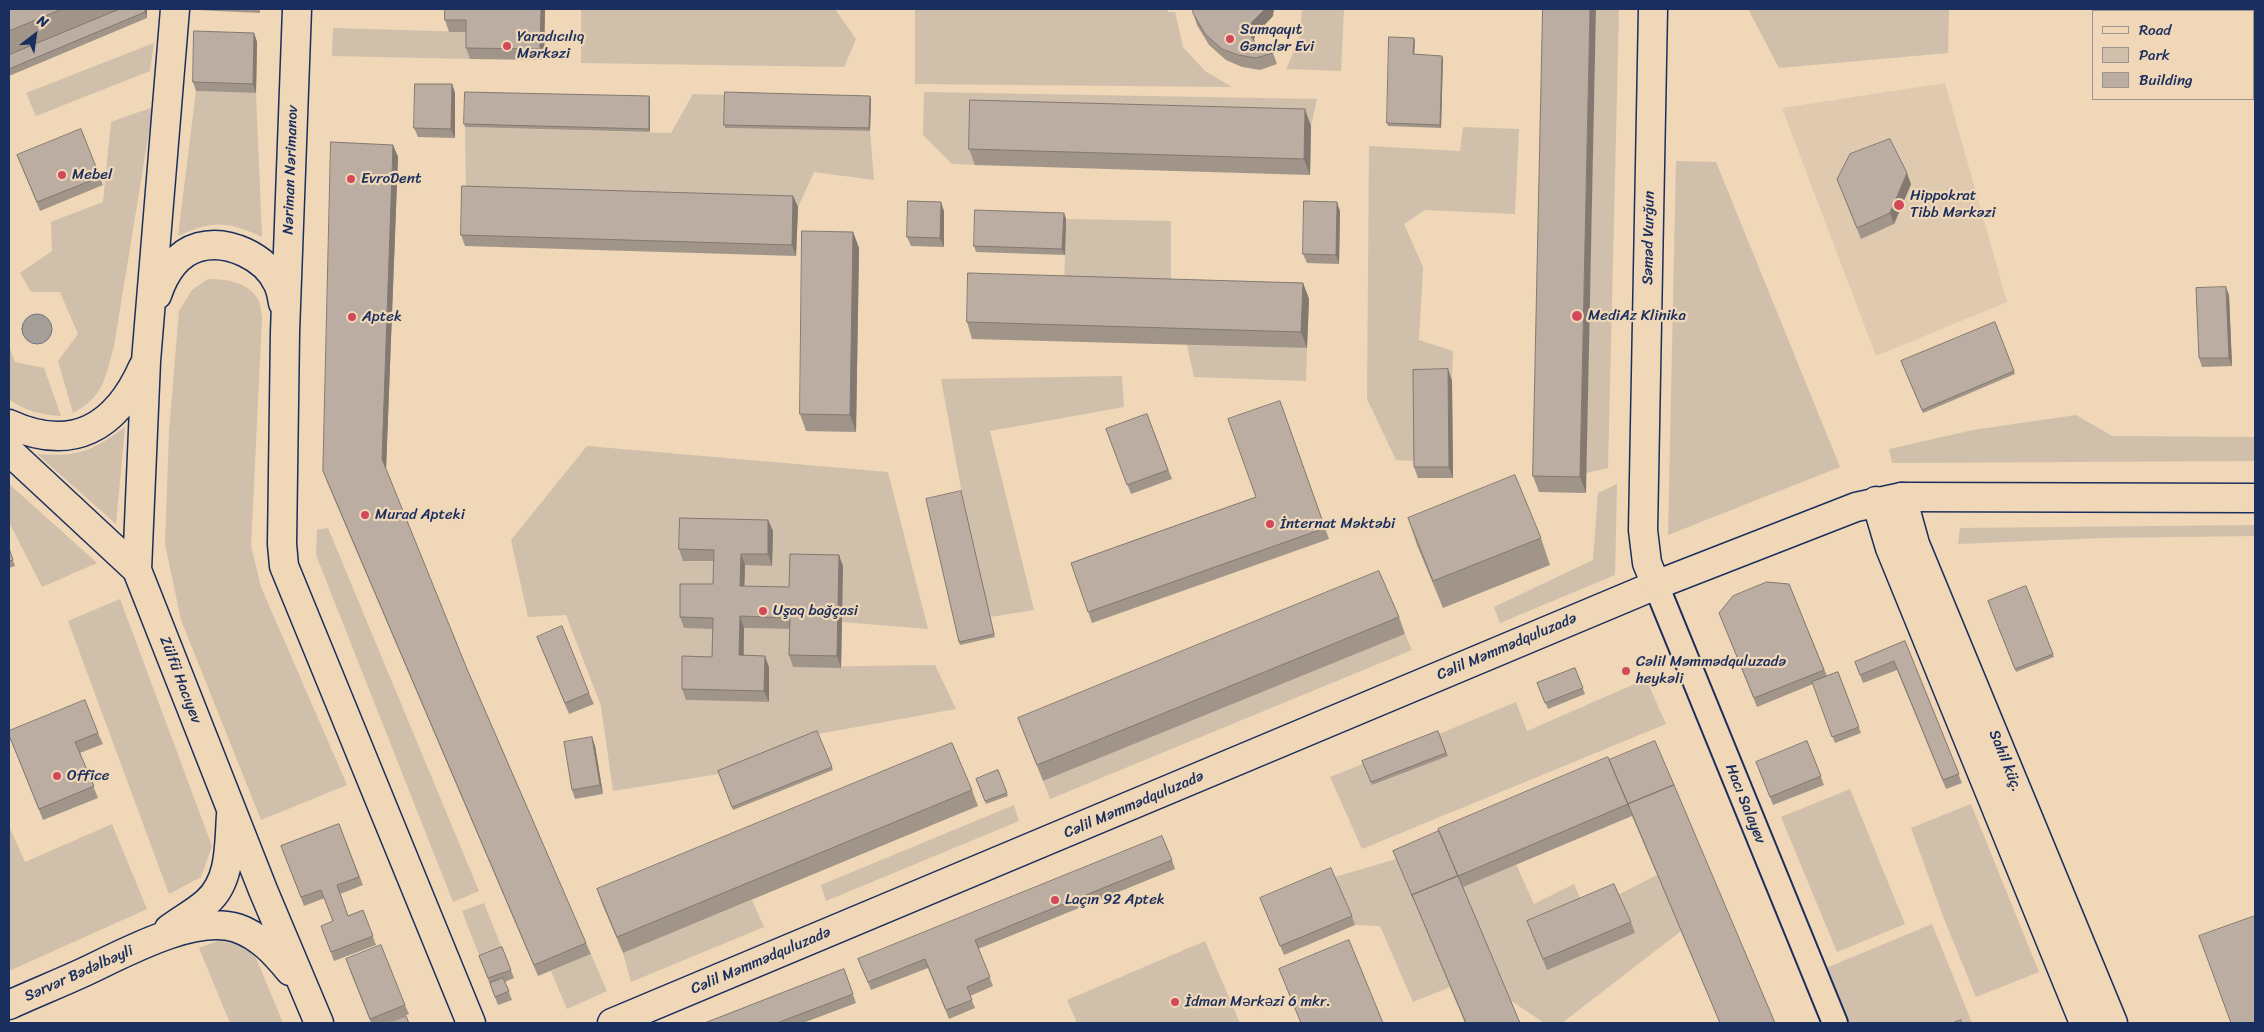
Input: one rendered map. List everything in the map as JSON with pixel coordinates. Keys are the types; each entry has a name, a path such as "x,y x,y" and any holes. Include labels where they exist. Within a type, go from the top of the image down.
{"main road":[{"path":"150,319 175,9"},
{"name":"Nəriman Nərimanov","path":"284,332 297,9"},
{"name":"Səməd Vurğun","path":"1653,9 1643,530 1647,563 1656,585"},
{"path":"150,319 163,277 175,262 199,247 232,247 249,255 266,267 278,284 283,302 284,332 282,544 284,566 471,1023"},
{"name":"Zülfü Hacıyev","path":"150,319 146,361 137,570 231,810 319,1023"},
{"path":"9,424 27,432 44,436 70,435 96,427 122,404 135,385 146,361"},
{"path":"9,451 137,570"},
{"path":"1889,499 2255,498"},
{"name":"Cəlil Məmmədquluzadə","path":"612,1023 1656,585 1889,499"},
{"name":"Sahil küç.","path":"1889,499 1890,548 1967,702 2113,1023"},
{"name":"Sahil küç.","path":"1967,702 2084,1023"},
{"path":"149,942 207,902 217,891 225,874 231,810"},
{"path":"149,942 199,927 221,925 236,928 252,934 270,948 304,985"},
{"name":"Sərvər Bədəlbəyli","path":"9,1005 149,942"}],"street":[{"name":"Hacı Salayev","path":"1656,585 1835,1023"}],"shaded area":[{"name":"Hippokrat Tibb Mərkəzi","path":"1945,83 2007,302 1876,356 1782,108"},
{"path":"37,314 47,319 52,329 47,339 37,344 27,339 22,329 27,319"}],"green space":[{"path":"581,9 835,9 856,39 844,67 581,63"},
{"path":"915,9 1168,9 1168,12 1175,12 1183,47 1205,71 1232,87 915,84"},
{"path":"1302,9 1344,9 1341,71 1286,69 1299,40"},
{"path":"1596,9 1619,9 1608,468 1586,473"},
{"path":"1748,9 1949,9 1948,53 1779,68"},
{"path":"333,28 470,32 470,59 332,56"},
{"path":"154,43 150,71 36,116 26,93"},
{"path":"196,91 256,93 262,237 239,228 220,224 201,227 178,236"},
{"path":"924,92 1317,99 1311,126 976,116 975,165 952,164 923,135"},
{"path":"693,94 726,95 726,128 870,131 874,180 814,172 798,207 466,197 465,127 671,133"},
{"path":"153,107 114,346 106,376 98,393 84,407 73,413 58,361 78,334 60,292 31,292 20,273 52,251 51,222 103,202 111,122"},
{"path":"1463,127 1519,129 1515,214 1425,210 1404,224 1423,267 1419,340 1453,351 1452,381 1418,381 1418,461 1396,460 1367,399 1369,146 1460,151"},
{"path":"1676,161 1716,162 1840,467 1668,535"},
{"path":"1066,219 1171,221 1171,295 1064,292"},
{"path":"208,279 229,281 242,285 253,293 260,303 262,319 251,546 261,587 347,785 261,820 181,620 165,544 169,431 179,311 192,290"},
{"path":"1187,345 1307,348 1306,381 1194,377"},
{"path":"9,346 15,362 44,368 61,416 34,412 21,407 9,399"},
{"path":"1122,376 1124,407 990,431 1034,610 990,617 962,494 941,379"},
{"path":"2076,415 2112,436 2255,437 2255,461 1892,463 1889,449 1973,430"},
{"path":"125,427 116,524 37,454 64,455 84,451 103,442"},
{"path":"587,446 888,472 928,629 842,622 843,566 793,599 744,598 718,562 716,668 686,700 768,702 743,666 744,628 794,629 794,667 935,665 956,709 818,734 719,774 613,791 601,706 566,615 528,617 511,540"},
{"path":"9,484 97,563 42,587 9,522"},
{"path":"1617,484 1615,575 1500,623 1494,607 1593,560 1598,493"},
{"path":"2255,525 2255,536 2102,538 1958,544 1960,528"},
{"path":"328,528 479,891 453,902 316,555 317,530"},
{"path":"120,599 212,846 201,877 169,894 68,621"},
{"path":"1405,634 1412,650 1050,799 1043,781"},
{"path":"1646,679 1666,724 1362,849 1330,777 1363,764 1372,785 1447,756 1439,734 1516,702 1527,731"},
{"path":"1850,789 1905,924 1837,952 1781,817"},
{"path":"1971,804 2039,972 1976,997 1944,919 1911,828"},
{"path":"1014,805 1019,821 826,901 821,885"},
{"path":"112,824 147,909 9,971 9,826 25,862"},
{"path":"1396,859 1450,987 1413,1002 1380,926 1355,925 1335,877"},
{"path":"1516,864 1534,904 1574,884 1585,909 1657,875 1681,931 1562,1023 1544,1023 1510,1000 1462,887"},
{"path":"752,900 764,927 631,982 623,953"},
{"path":"484,903 505,956 483,965 462,911"},
{"path":"1932,924 1972,1023 1849,1023 1826,968"},
{"path":"223,939 241,946 256,958 283,1023 230,1023 199,948"},
{"name":"İdman Mәrkәzi 6 mkr.","path":"1205,941 1240,1023 1077,1023 1067,1000"},
{"path":"591,954 607,991 567,1009 551,971"}],"building":[{"path":"9,9 62,9 9,31"},
{"path":"120,9 145,9 145,12 9,69 9,55"},
{"name":"Yaradıcılıq Mərkəzi","path":"445,9 541,9 540,49 466,48 466,20 445,20"},
{"name":"Sumqayıt Gənclər Evi","path":"1193,9 1265,9 1251,23 1249,33 1256,44 1273,53 1256,58 1238,55 1222,49 1205,34 1193,13"},
{"path":"1543,9 1590,9 1580,477 1533,476"},
{"path":"194,31 254,33 253,84 193,82"},
{"path":"1389,37 1414,38 1413,54 1442,56 1440,125 1387,123"},
{"path":"415,84 452,84 451,129 414,128"},
{"path":"465,92 649,96 649,129 464,124"},
{"path":"725,92 870,96 869,128 724,125"},
{"path":"970,100 1305,109 1304,159 969,149"},
{"name":"Mebel","path":"81,129 100,177 37,202 17,155"},
{"path":"1890,139 1907,173 1890,213 1857,228 1837,179 1850,154"},
{"path":"331,142 393,145 382,459 467,669 586,943 534,965 323,471"},
{"path":"462,186 793,196 792,245 461,235"},
{"path":"908,201 941,202 940,238 907,237"},
{"path":"1304,201 1337,202 1336,255 1303,254"},
{"path":"975,210 1064,213 1062,249 974,246"},
{"path":"802,231 853,232 850,415 800,414"},
{"path":"968,273 1303,283 1301,332 967,322"},
{"path":"2226,287 2229,358 2199,358 2196,288"},
{"path":"1995,322 2014,371 1922,410 1901,361"},
{"path":"1448,369 1449,467 1414,467 1413,370"},
{"name":"İnternat Məktəbi","path":"1280,401 1325,528 1088,612 1071,563 1256,497 1228,419"},
{"path":"1147,414 1168,470 1127,485 1106,429"},
{"path":"1515,475 1541,538 1433,581 1408,518"},
{"path":"961,491 994,634 959,642 926,499"},
{"name":"Uşaq bağçasi","path":"680,518 768,520 768,554 741,554 740,586 789,587 790,554 839,555 837,656 789,655 790,618 740,616 739,655 765,656 764,691 682,689 682,656 712,657 713,618 680,617 680,584 713,584 714,550 679,549"},
{"path":"9,548 13,560 9,561"},
{"path":"1379,571 1399,617 1037,765 1018,718"},
{"path":"1767,582 1789,584 1824,670 1754,698 1719,613 1733,596"},
{"path":"2026,586 2053,654 2015,669 1988,601"},
{"path":"562,626 589,693 565,703 537,637"},
{"path":"1905,641 1959,774 1943,780 1894,661 1860,675 1855,662"},
{"path":"1575,668 1583,688 1545,703 1537,683"},
{"path":"1838,672 1859,727 1832,737 1812,682"},
{"name":"Office","path":"85,700 98,733 75,742 94,786 39,809 9,731"},
{"path":"817,731 832,767 732,807 718,771"},
{"path":"1438,731 1446,753 1371,782 1362,761"},
{"path":"592,737 600,785 572,790 564,742"},
{"path":"1655,741 1674,785 1628,804 1629,807 1609,760"},
{"path":"1807,741 1821,776 1770,797 1756,762"},
{"path":"952,743 972,790 617,937 597,889"},
{"path":"1608,757 1628,804 1458,876 1438,829"},
{"path":"998,770 1007,793 985,801 976,779"},
{"path":"1674,785 1775,1023 1720,1023 1628,804"},
{"path":"339,824 359,877 337,885 348,916 363,910 373,936 331,952 321,926 333,921 321,890 301,897 281,846"},
{"path":"1439,831 1458,876 1412,895 1413,898 1393,851"},
{"path":"1162,836 1172,860 975,940 990,977 967,987 972,1000 946,1010 925,959 868,982 858,959"},
{"path":"1331,868 1352,916 1280,946 1260,898"},
{"path":"1458,876 1520,1023 1466,1023 1412,895"},
{"path":"1614,884 1631,922 1543,959 1527,921"},
{"path":"2255,916 2255,1023 2231,1023 2199,936"},
{"path":"1349,940 1383,1023 1301,1023 1279,969"},
{"path":"381,945 405,1005 370,1019 346,959"},
{"path":"502,947 511,970 488,978 479,956"},
{"path":"844,969 853,994 777,1023 705,1023"},
{"path":"503,978 509,991 495,997 490,983"},
{"path":"406,1016 409,1023 388,1023"}],"place":[{"name":"Sumqayıt Gənclər Evi","path":"1230,39"},
{"name":"Yaradıcılıq Mərkəzi","path":"507,46"},
{"name":"Mebel","path":"62,175"},
{"name":"EvroDent","path":"351,179"},
{"name":"Hippokrat Tibb Mərkəzi","path":"1899,205"},
{"name":"MediAz Klinika","path":"1577,316"},
{"name":"Aptek","path":"352,317"},
{"name":"Murad Apteki","path":"365,515"},
{"name":"İnternat Məktəbi","path":"1270,524"},
{"name":"Uşaq bağçasi","path":"763,611"},
{"name":"Cəlil Məmmədquluzadə heykəli","path":"1626,671"},
{"name":"Office","path":"57,776"},
{"name":"Laçın 92 Aptek","path":"1055,900"},
{"name":"İdman Mәrkәzi 6 mkr.","path":"1175,1002"}]}
